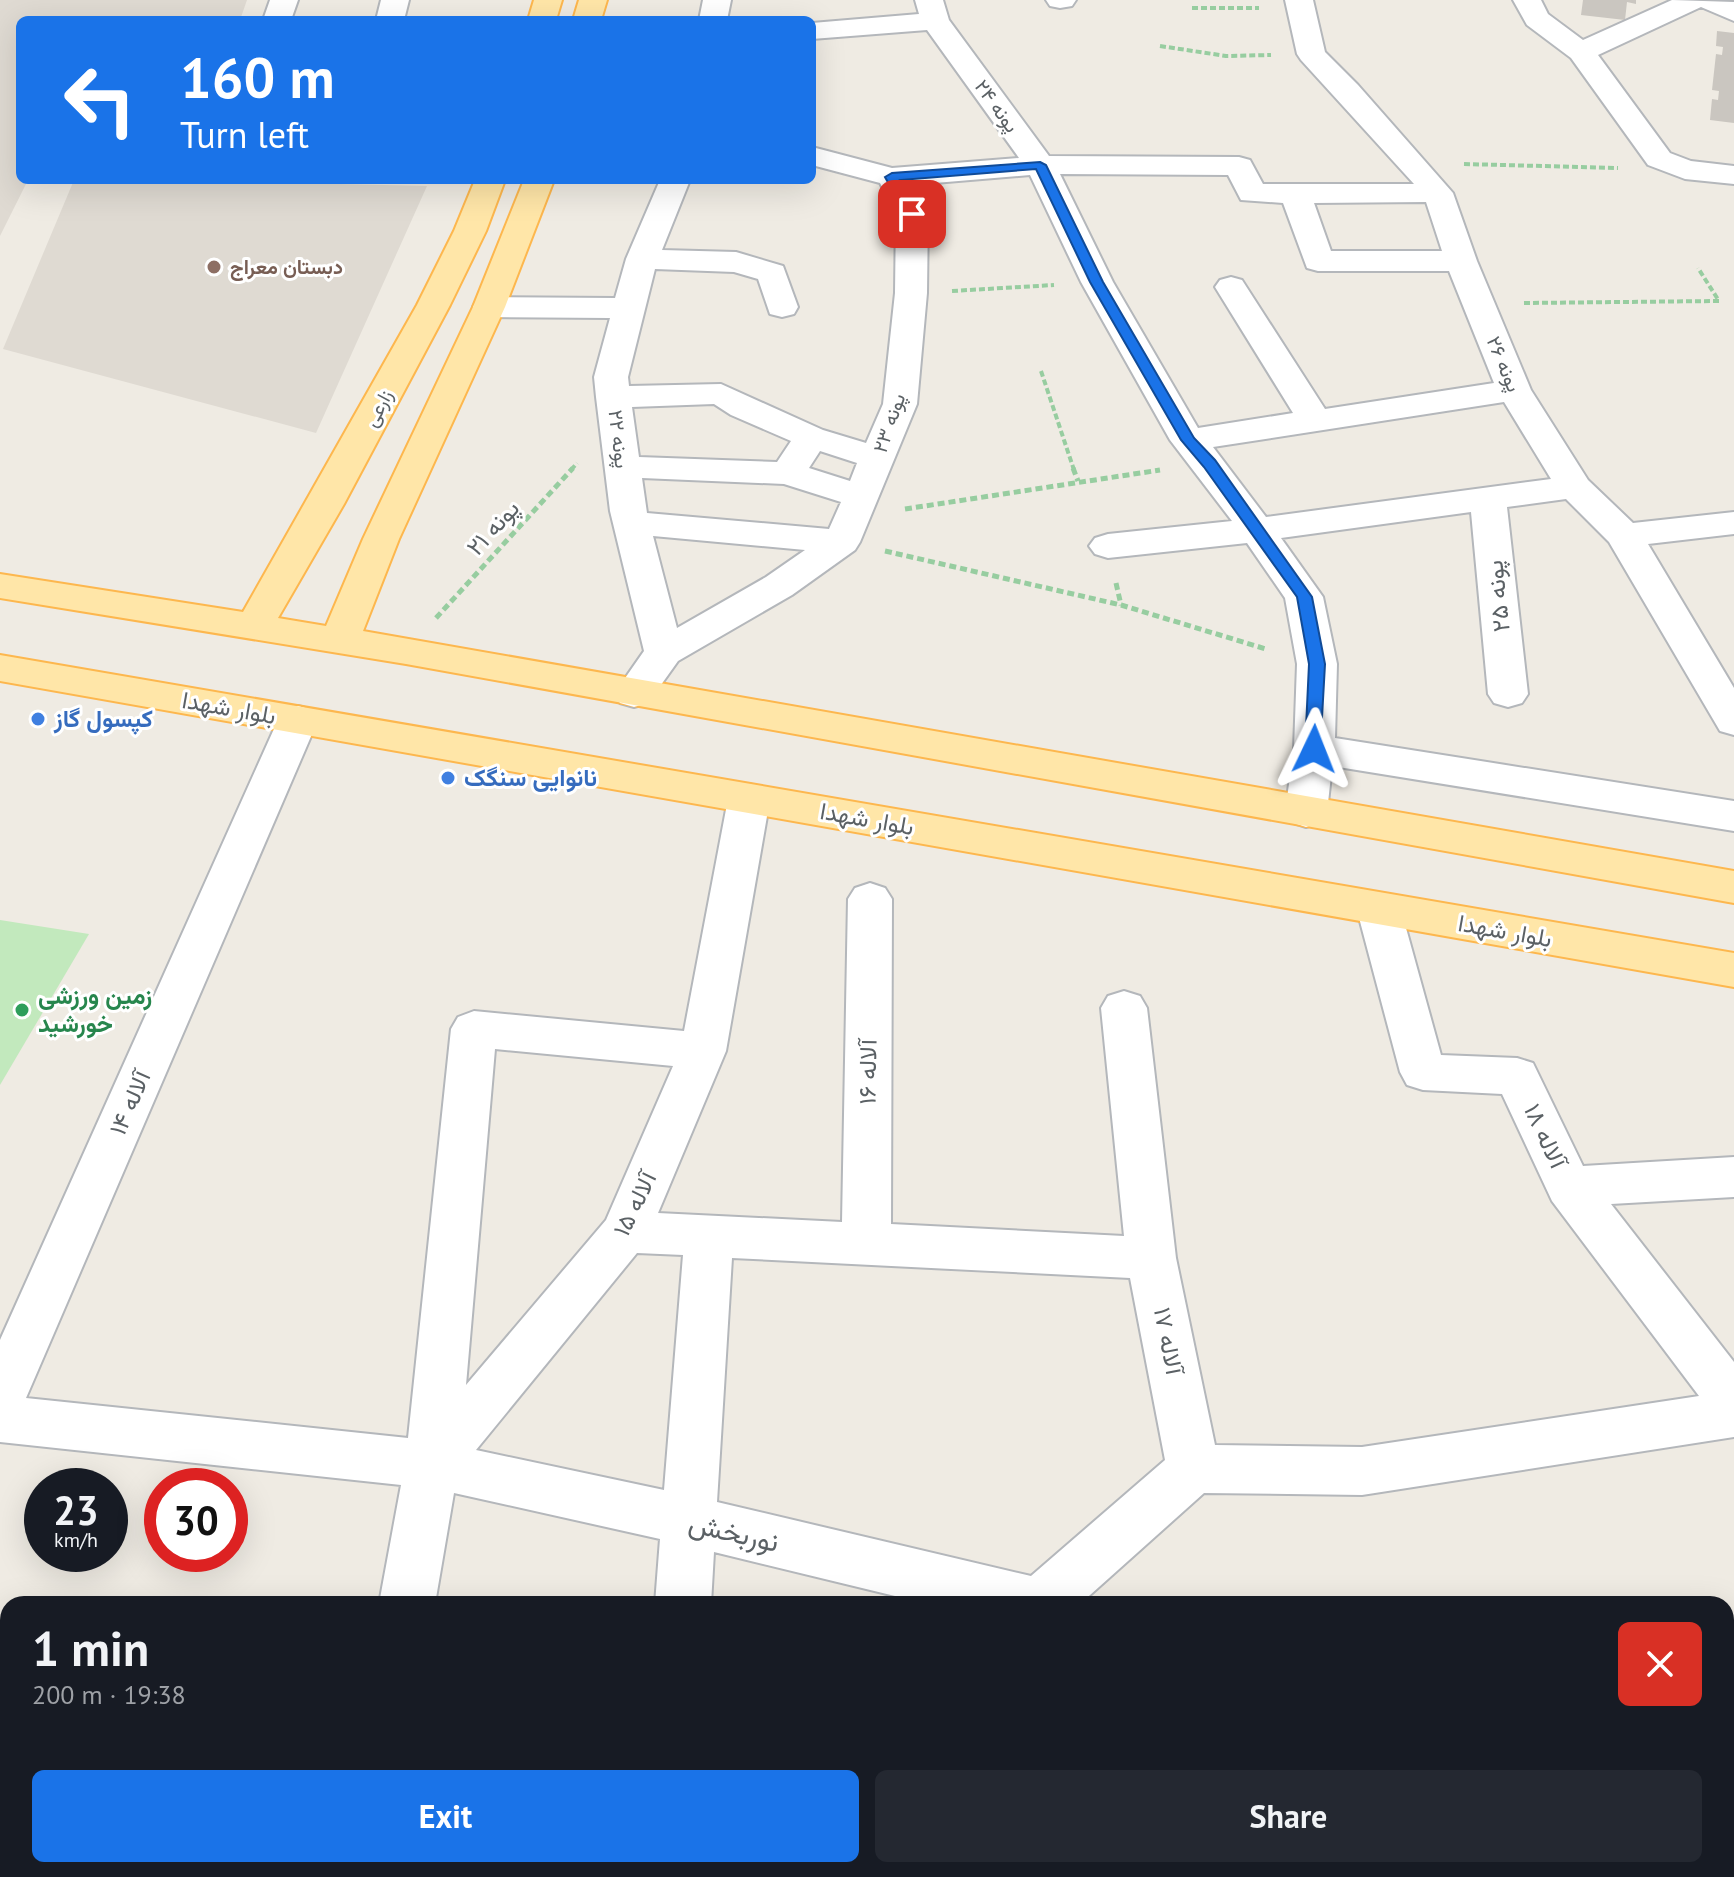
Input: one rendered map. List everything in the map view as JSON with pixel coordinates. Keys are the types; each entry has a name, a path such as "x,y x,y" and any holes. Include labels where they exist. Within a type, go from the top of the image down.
{"main road":[{"name":"زارعی","path":"253,628 311,533 434,305 488,184"},
{"path":"339,642 381,539 489,307 537,184"},
{"path":"0,586 406,651 634,694 1734,887"},
{"name":"بلوار شهدا","path":"0,668 1734,970"}],"street":[{"path":"1527,0 1537,19 1581,52 1659,159 1685,170 1734,175"},
{"path":"1581,52 1694,0"},
{"path":"1708,0 1734,13"},
{"name":"پونه ۲۶","path":"1300,4 1311,54 1438,193 1461,261 1514,390 1574,487 1624,535 1734,721"},
{"path":"816,30 932,10"},
{"name":"پونه ۲۴","path":"932,10 1040,165 1097,282 1199,452 1304,597 1317,664 1314,749 1306,812"},
{"path":"816,147 892,177 1040,165 1239,166 1252,193 1438,193"},
{"name":"پونه ۲۳","path":"852,519 900,404 911,293 912,214 892,177"},
{"name":"پونه ۲۲","path":"664,652 631,523 611,377 642,259 673,184"},
{"path":"1295,194 1318,261 1461,261"},
{"path":"642,259 736,262 772,273 782,307"},
{"path":"1231,287 1315,421"},
{"path":"489,307 630,308"},
{"path":"1199,452 1315,421 1514,390"},
{"path":"613,397 721,394 743,408 811,437 877,458"},
{"path":"788,473 811,437"},
{"path":"621,458 788,473 852,519"},
{"path":"1108,546 1257,530 1574,487"},
{"name":"پونه ۲۵","path":"1488,497 1508,694"},
{"path":"631,523 755,532 852,519"},
{"path":"634,694 664,652 779,586 852,519"},
{"path":"1624,535 1734,523"},
{"name":"آلاله ۱۴","path":"0,1398 298,720"},
{"path":"1314,749 1734,816"},
{"name":"آلاله ۱۵","path":"408,1596 432,1464 625,1232 703,1051 749,799"},
{"name":"آلاله ۱۶","path":"866,1246 870,899"},
{"name":"آلاله ۱۸","path":"1379,910 1423,1072 1517,1076 1569,1187 1734,1402"},
{"name":"آلاله ۱۷","path":"1124,1008 1151,1258 1193,1469"},
{"path":"432,1464 474,1029 703,1051"},
{"path":"1569,1187 1734,1177"},
{"path":"625,1232 1151,1258"},
{"path":"684,1596 709,1238"},
{"path":"1047,1596 1193,1469 1362,1471 1734,1414"},
{"name":"نوربخش","path":"0,1419 432,1464 690,1521 1004,1596"}],"path":[{"path":"1192,8 1300,4"},
{"path":"1160,46 1226,56 1311,54"},
{"path":"1411,163 1685,170"},
{"path":"1479,303 1719,301 1698,268"},
{"path":"911,293 1097,282"},
{"path":"1041,371 1078,481"},
{"path":"852,519 1078,481 1199,452"},
{"name":"پونه ۲۱","path":"406,651 575,464 621,458"},
{"path":"852,519 1317,664"}],"shaded area":[{"path":"0,0 247,0 241,16 16,16 16,184 26,184 0,236"},
{"name":"دبستان معراج","path":"72,184 427,186 316,433 3,349"}],"green space":[{"name":"زمین ورزشی خورشید","path":"0,920 89,934 0,1085"}],"building":[{"path":"1583,0 1636,0 1636,4 1627,2 1625,20 1581,15"},
{"path":"1717,31 1734,33 1734,123 1710,120 1712,99 1718,100 1719,91 1712,90 1716,54 1722,55 1723,47 1716,46"}],"place":[{"name":"دبستان معراج","path":"214,267"},
{"name":"کپسول گاز","path":"38,719"},
{"name":"نانوایی سنگک","path":"448,778"},
{"name":"زمین ورزشی خورشید","path":"22,1010"}],"route":[{"path":"912,214 892,177 1040,165 1097,282 1188,440 1209,463 1304,597 1317,664 1314,749"}]}
